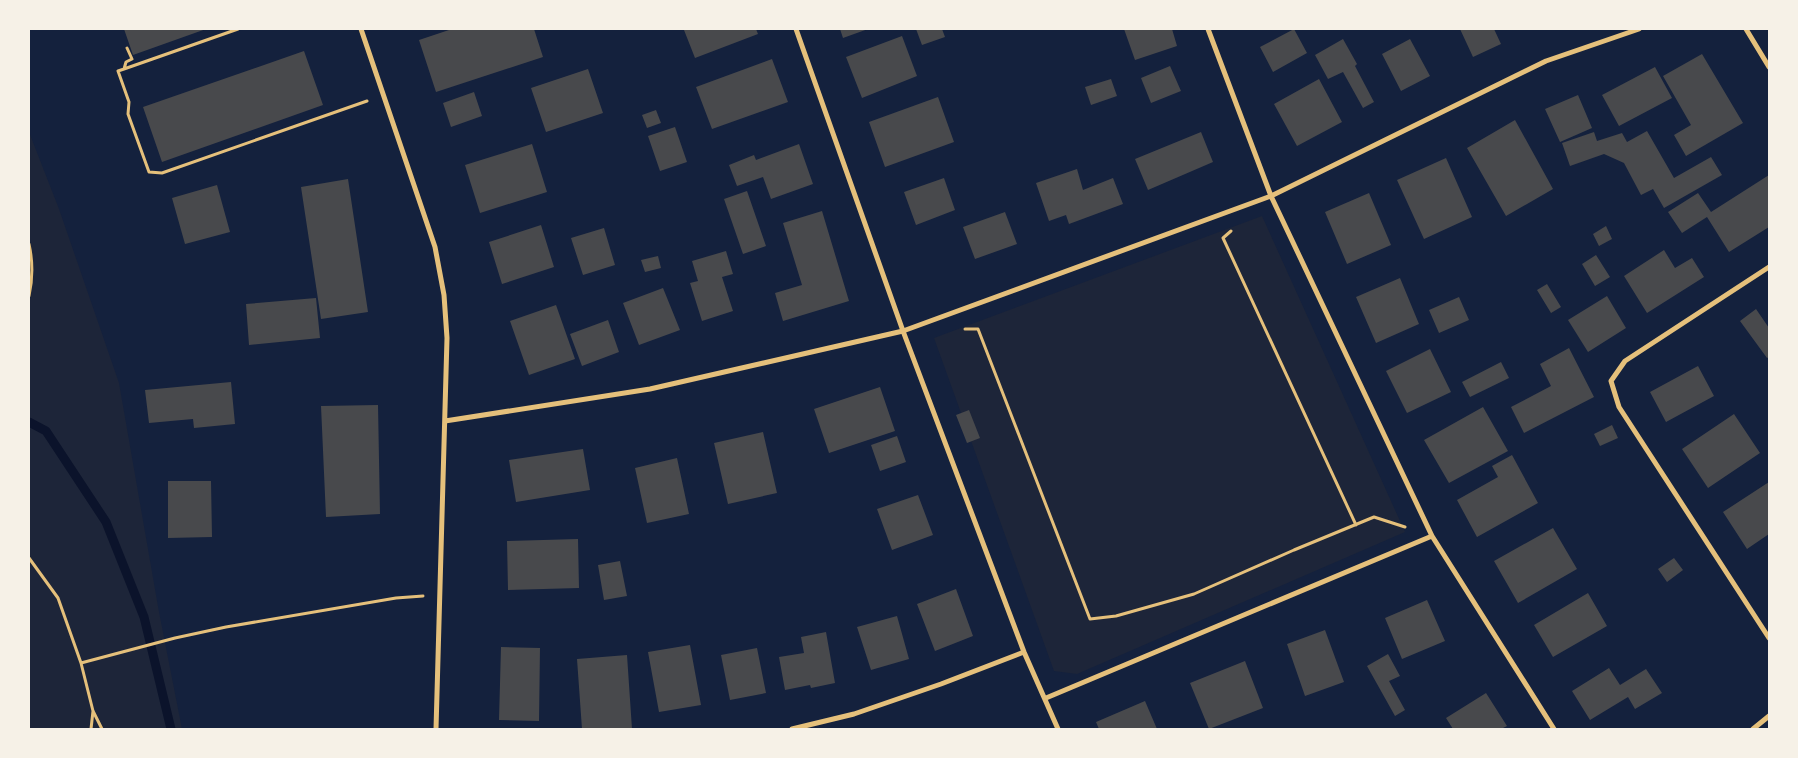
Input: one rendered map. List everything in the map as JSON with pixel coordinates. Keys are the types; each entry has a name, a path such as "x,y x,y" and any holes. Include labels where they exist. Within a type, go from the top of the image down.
{"street":[{"path":"361,29 435,248 442,285 447,338 436,729"},
{"path":"796,29 904,331 1024,652 1046,698 1058,729"},
{"path":"1208,29 1271,196 1432,536 1554,729"},
{"path":"445,421 650,389 904,331 1271,196 1546,61 1639,29"},
{"path":"1746,29 1769,66"},
{"path":"1769,267 1625,361 1611,381 1619,406 1769,638"},
{"path":"1046,698 1432,536"},
{"path":"792,729 862,711 941,684 1024,652"},
{"path":"1753,729 1769,716"}],"path":[{"path":"238,29 118,71 129,102 128,114 149,172 155,174 162,173 384,95"},
{"path":"124,69 126,62 132,59 127,48"},
{"path":"1237,226 1223,238 1356,525"},
{"path":"29,244 32,261 32,286 29,296"},
{"path":"29,282 32,286"},
{"path":"959,329 978,329 1090,618 1116,616 1194,594 1374,517 1432,536"},
{"path":"29,558 58,598 81,663 94,711 102,729"},
{"path":"81,663 174,638 287,615 396,598 439,595"},
{"path":"91,729 94,711"}],"shaded area":[{"path":"29,132 59,209 119,383 159,612 182,729 29,729"},
{"path":"1262,216 1405,532 1077,674 1054,671 934,338"}],"building":[{"path":"124,29 206,29 133,55"},
{"path":"452,29 534,29 543,57 436,92 419,40"},
{"path":"756,29 758,34 695,58 684,30"},
{"path":"840,29 868,29 843,38"},
{"path":"916,29 942,29 945,37 922,45"},
{"path":"1124,29 1172,29 1177,46 1135,60"},
{"path":"1294,29 1307,53 1273,72 1260,47"},
{"path":"1460,29 1494,29 1501,44 1473,57"},
{"path":"902,36 917,76 862,98 846,57"},
{"path":"1343,39 1357,64 1355,66 1374,102 1363,108 1343,72 1328,79 1315,55"},
{"path":"1410,39 1430,76 1401,91 1382,54"},
{"path":"304,51 323,105 162,162 143,107"},
{"path":"1702,54 1743,123 1686,156 1674,135 1691,125 1663,76"},
{"path":"772,59 788,102 712,129 696,87"},
{"path":"1170,66 1181,91 1151,103 1141,78"},
{"path":"1655,67 1672,98 1619,126 1602,95"},
{"path":"588,69 603,113 546,132 531,88"},
{"path":"1111,79 1117,96 1091,105 1085,87"},
{"path":"1319,79 1342,122 1297,146 1274,104"},
{"path":"474,92 482,116 451,127 443,103"},
{"path":"1578,95 1592,128 1560,142 1545,109"},
{"path":"938,97 954,142 885,167 869,122"},
{"path":"656,110 661,123 647,128 642,115"},
{"path":"1515,120 1553,189 1506,216 1467,148"},
{"path":"675,127 687,162 660,171 648,136"},
{"path":"1647,131 1674,178 1711,157 1722,175 1664,208 1653,189 1641,195 1624,163 1604,154 1570,166 1562,143 1594,132 1597,141 1622,133 1627,142"},
{"path":"1201,132 1213,162 1148,190 1135,159"},
{"path":"532,144 547,192 480,213 465,165"},
{"path":"799,144 813,184 771,199 763,177 737,186 729,165 754,155 756,160"},
{"path":"1446,158 1472,217 1424,239 1397,180"},
{"path":"1077,169 1083,190 1113,178 1123,204 1069,224 1066,215 1049,221 1036,183"},
{"path":"1769,175 1769,227 1729,252 1707,217 1682,233 1668,212 1698,193 1711,212"},
{"path":"944,178 955,210 916,225 904,192"},
{"path":"348,179 368,312 321,319 301,187"},
{"path":"217,185 230,232 185,244 172,198"},
{"path":"747,191 766,246 743,254 724,199"},
{"path":"1369,193 1391,245 1347,264 1325,212"},
{"path":"822,211 849,301 783,321 775,293 802,285 783,223"},
{"path":"1005,212 1017,244 975,259 963,227"},
{"path":"541,225 554,267 502,284 489,242"},
{"path":"1606,226 1612,239 1599,246 1593,234"},
{"path":"604,228 615,265 583,275 571,238"},
{"path":"1664,250 1675,268 1692,258 1704,277 1647,313 1624,276"},
{"path":"726,251 733,274 722,277 733,311 702,321 690,283 698,281 692,261"},
{"path":"1596,255 1610,277 1595,286 1582,264"},
{"path":"658,256 661,268 645,272 641,260"},
{"path":"1400,278 1419,324 1376,343 1356,297"},
{"path":"1547,284 1561,307 1551,313 1537,290"},
{"path":"663,288 680,330 639,345 623,303"},
{"path":"1607,296 1626,328 1588,352 1568,320"},
{"path":"1459,297 1469,320 1439,333 1429,310"},
{"path":"316,298 320,338 249,345 246,304"},
{"path":"556,305 575,359 529,375 510,321"},
{"path":"1756,309 1769,328 1769,357 1767,358 1740,321"},
{"path":"608,320 619,352 582,366 570,334"},
{"path":"1569,348 1594,397 1524,433 1511,407 1551,386 1540,364"},
{"path":"1430,349 1451,392 1407,413 1386,371"},
{"path":"1501,362 1509,378 1470,397 1462,382"},
{"path":"1698,366 1714,396 1666,422 1650,392"},
{"path":"231,382 235,424 194,428 193,419 149,423 145,390"},
{"path":"880,387 895,431 829,453 814,409"},
{"path":"378,405 380,514 326,517 321,406"},
{"path":"1483,407 1508,451 1449,483 1424,440"},
{"path":"969,410 980,438 967,443 956,415"},
{"path":"1734,414 1760,453 1708,488 1682,449"},
{"path":"1612,425 1618,438 1600,446 1594,434"},
{"path":"763,432 777,493 728,504 714,443"},
{"path":"897,436 906,462 880,471 871,445"},
{"path":"583,449 590,490 516,502 509,460"},
{"path":"1512,455 1538,503 1477,537 1457,500 1498,477 1492,466"},
{"path":"677,458 689,514 647,523 635,468"},
{"path":"168,481 211,481 212,537 168,538"},
{"path":"1769,482 1769,534 1747,549 1723,512"},
{"path":"918,495 933,535 892,550 877,509"},
{"path":"1553,528 1577,569 1518,603 1494,561"},
{"path":"578,539 579,588 508,590 507,541"},
{"path":"1674,558 1683,570 1667,582 1658,569"},
{"path":"620,561 627,596 604,600 598,565"},
{"path":"956,589 973,636 935,651 917,604"},
{"path":"1588,593 1607,626 1553,657 1534,625"},
{"path":"1427,600 1445,641 1402,659 1385,618"},
{"path":"897,616 909,659 871,670 857,627"},
{"path":"1325,630 1344,682 1305,696 1287,644"},
{"path":"826,632 835,683 811,688 810,685 785,690 779,657 804,653 801,637"},
{"path":"690,645 701,705 659,712 648,652"},
{"path":"501,647 540,648 539,721 499,720"},
{"path":"757,648 766,693 730,700 721,655"},
{"path":"1388,654 1400,676 1389,681 1405,710 1395,716 1367,666"},
{"path":"627,655 632,729 582,729 577,659"},
{"path":"1245,661 1263,708 1209,729 1190,683"},
{"path":"1609,668 1620,685 1646,669 1662,693 1635,709 1628,697 1590,720 1572,691"},
{"path":"1486,693 1507,726 1501,729 1453,729 1446,718"},
{"path":"1145,701 1157,729 1099,729 1096,722"}],"waterway":[{"path":"29,422 46,431 106,522 144,617 171,729"}]}
